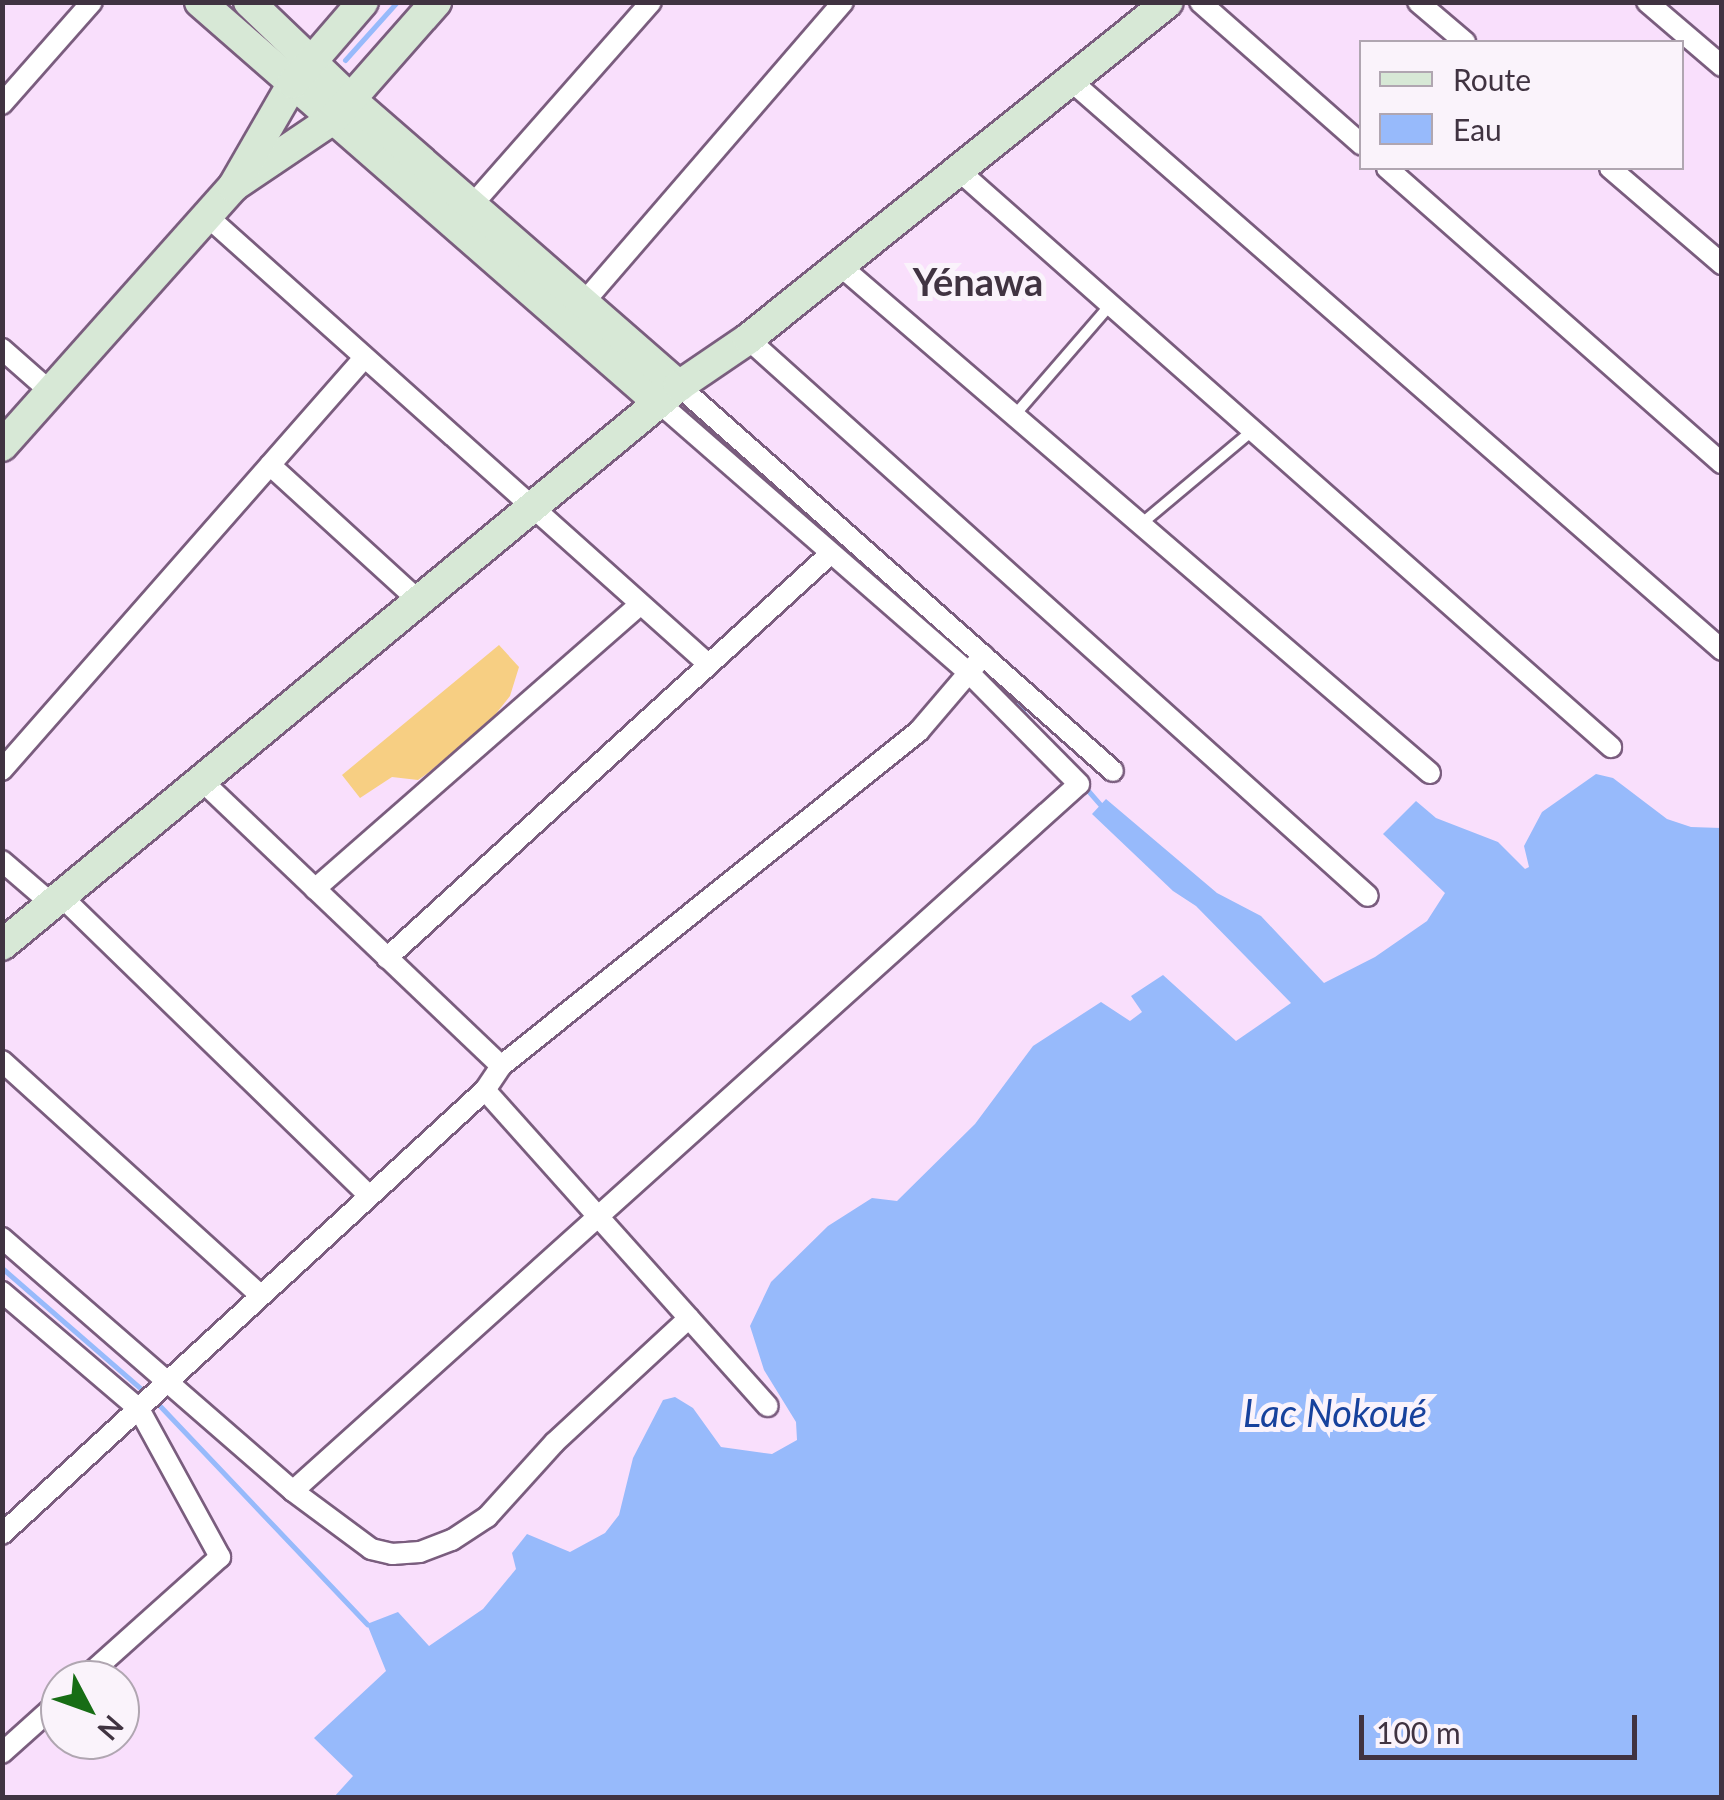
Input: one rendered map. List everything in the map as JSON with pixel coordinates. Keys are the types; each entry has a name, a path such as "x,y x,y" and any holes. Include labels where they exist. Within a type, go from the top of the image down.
{"street":[{"path":"2,104 92,2"},
{"path":"200,2 303,72 669,394 984,656 1113,771"},
{"path":"250,2 303,72"},
{"path":"2,446 233,187 303,72 362,2"},
{"path":"233,187 342,109 436,2"},
{"path":"473,204 651,2"},
{"path":"585,301 843,2"},
{"path":"1200,2 1359,142"},
{"path":"1418,2 1463,40"},
{"path":"1647,2 1722,66"},
{"path":"2,944 669,394 748,339 836,264 1070,80 1151,7"},
{"path":"1070,80 1722,650"},
{"path":"293,1491 596,1214 1079,784 969,673 830,555 669,394 585,301 473,204 342,109"},
{"path":"957,169 1611,747"},
{"path":"1389,170 1722,463"},
{"path":"1612,170 1722,264"},
{"path":"208,216 708,664"},
{"path":"836,264 1430,772"},
{"path":"748,339 1368,896"},
{"path":"2,349 51,392"},
{"path":"2,770 364,358"},
{"path":"270,466 419,601"},
{"path":"387,958 830,555"},
{"path":"316,889 640,604"},
{"path":"2,1534 485,1090 501,1066 918,731 984,656"},
{"path":"202,780 501,1066"},
{"path":"2,861 56,900 368,1195"},
{"path":"2,1061 260,1294"},
{"path":"485,1090 768,1406"},
{"path":"2,1238 293,1491 371,1549 392,1554 420,1552 452,1540 487,1517 554,1443 689,1318"},
{"path":"2,1292 139,1409 220,1557 105,1660"},
{"path":"2,1752 40,1719"}],"lane":[{"path":"1014,416 1110,304"},
{"path":"1141,524 1252,430"}],"shaded area":[{"path":"499,645 519,667 510,696 491,720 418,780 392,777 360,798 342,775"}],"water":[{"name":"Lac Nokoué","path":"1596,774 1613,778 1667,819 1691,827 1721,828 1721,1797 334,1797 353,1776 314,1738 386,1671 367,1624 398,1612 429,1646 483,1609 516,1569 512,1553 527,1534 570,1552 605,1533 619,1515 633,1458 663,1400 675,1397 693,1408 721,1447 772,1454 797,1440 796,1422 764,1370 750,1326 771,1282 828,1226 872,1198 897,1201 975,1124 1033,1046 1101,1002 1130,1021 1142,1012 1131,996 1163,975 1236,1041 1291,1003 1196,906 1173,891 1092,814 1106,799 1217,893 1261,916 1324,983 1375,957 1427,921 1445,893 1383,834 1416,801 1436,818 1498,842 1525,869 1529,867 1524,846 1542,812"}],"waterway":[{"path":"345,60 397,2"},
{"path":"998,682 1033,724"},
{"path":"1084,786 1103,808"},
{"path":"2,1268 147,1394"},
{"path":"160,1406 367,1624"}],"district":[{"name":"Yénawa","path":"978,282"}]}
